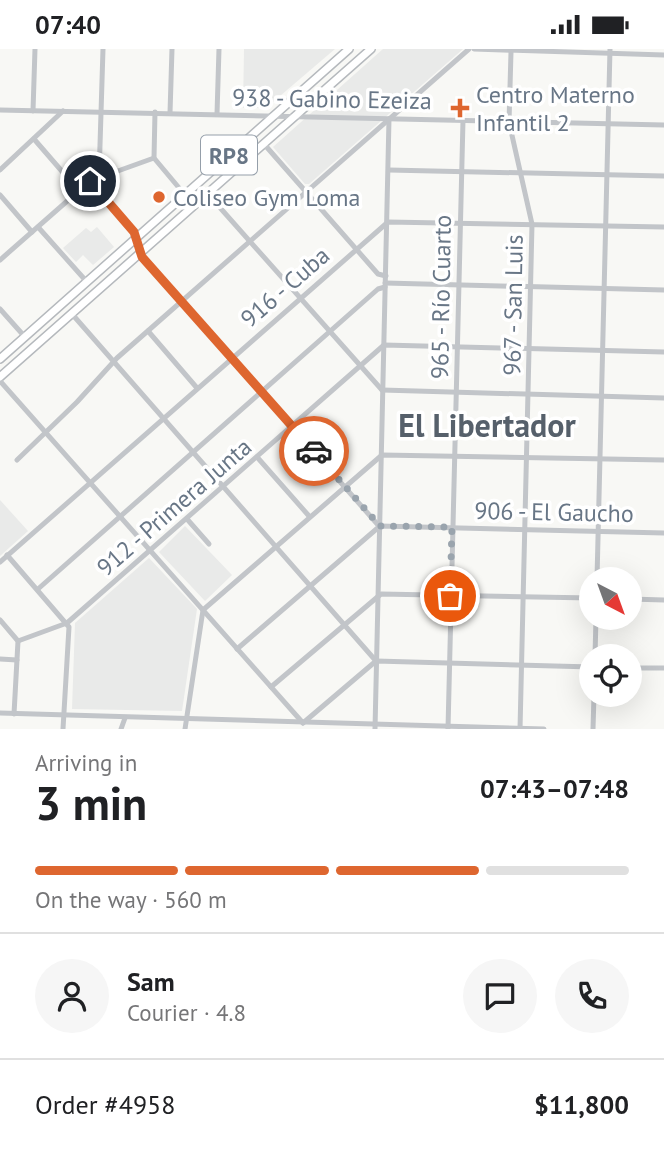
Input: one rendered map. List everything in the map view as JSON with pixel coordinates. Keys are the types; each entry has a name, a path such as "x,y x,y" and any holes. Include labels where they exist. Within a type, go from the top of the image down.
{"main road":[{"name":"RP8","path":"0,359 349,49"},
{"name":"RP8","path":"0,379 370,49"}],"street":[{"path":"33,111 35,49"},
{"path":"99,177 103,49"},
{"path":"170,113 172,49"},
{"path":"217,114 219,49"},
{"path":"17,460 78,402 113,362 468,49"},
{"path":"474,49 664,55"},
{"name":"967 - San Luis","path":"511,52 509,122 532,224 520,729"},
{"path":"597,567 610,52"},
{"name":"938 - Gabino Ezeiza","path":"0,110 664,125"},
{"path":"0,170 64,111"},
{"path":"155,113 153,158 185,195"},
{"path":"375,727 389,119"},
{"name":"965 - Río Cuarto","path":"448,728 463,120"},
{"path":"34,139 79,191"},
{"path":"264,144 378,274 386,276"},
{"path":"0,260 90,181 153,158"},
{"path":"389,170 664,176"},
{"path":"90,181 137,237 140,252 182,302 380,526"},
{"path":"207,193 382,390 664,398"},
{"path":"0,195 32,232"},
{"path":"388,222 664,227"},
{"name":"916 - Cuba","path":"0,562 355,248 388,222"},
{"path":"38,227 87,282"},
{"path":"38,589 385,285 458,284 664,290"},
{"path":"0,309 25,337"},
{"path":"72,314 376,661"},
{"path":"148,331 197,388"},
{"path":"384,345 664,352"},
{"name":"912 - Primera Junta","path":"18,641 68,625 384,345"},
{"path":"0,379 303,726"},
{"path":"185,729 203,610 382,455 664,460"},
{"path":"257,457 309,516"},
{"path":"187,519 209,544"},
{"path":"237,649 380,526"},
{"name":"906 - El Gaucho","path":"380,526 664,533"},
{"path":"7,555 68,625 63,729"},
{"path":"271,687 378,595 579,598"},
{"path":"642,599 664,600"},
{"path":"0,620 18,641 14,714"},
{"path":"0,659 17,660"},
{"path":"303,726 376,661 579,667"},
{"path":"642,667 664,668"},
{"path":"593,729 594,707"},
{"path":"0,713 303,726 544,729"},
{"path":"121,729 125,718"},
{"path":"245,722 245,729"}],"shaded area":[{"path":"244,49 335,49 266,108 243,108"},
{"path":"383,49 463,49 309,184 305,184 273,147"},
{"path":"97,227 114,247 93,265 83,255 76,262 63,248 86,228 91,232"},
{"path":"0,500 28,531 0,556"},
{"path":"185,526 232,575 205,601 159,552"},
{"path":"149,558 197,609 182,711 72,709 75,623"}],"way so far":[{"path":"314,451 380,526 452,527 450,596"}],"place":[{"name":"Centro Materno Infantil 2","path":"460,108"},
{"name":"Coliseo Gym Loma","path":"159,197"}],"district":[{"name":"El Libertador","path":"487,425"}],"route":[{"path":"90,181 134,232 142,257 314,451"}]}
